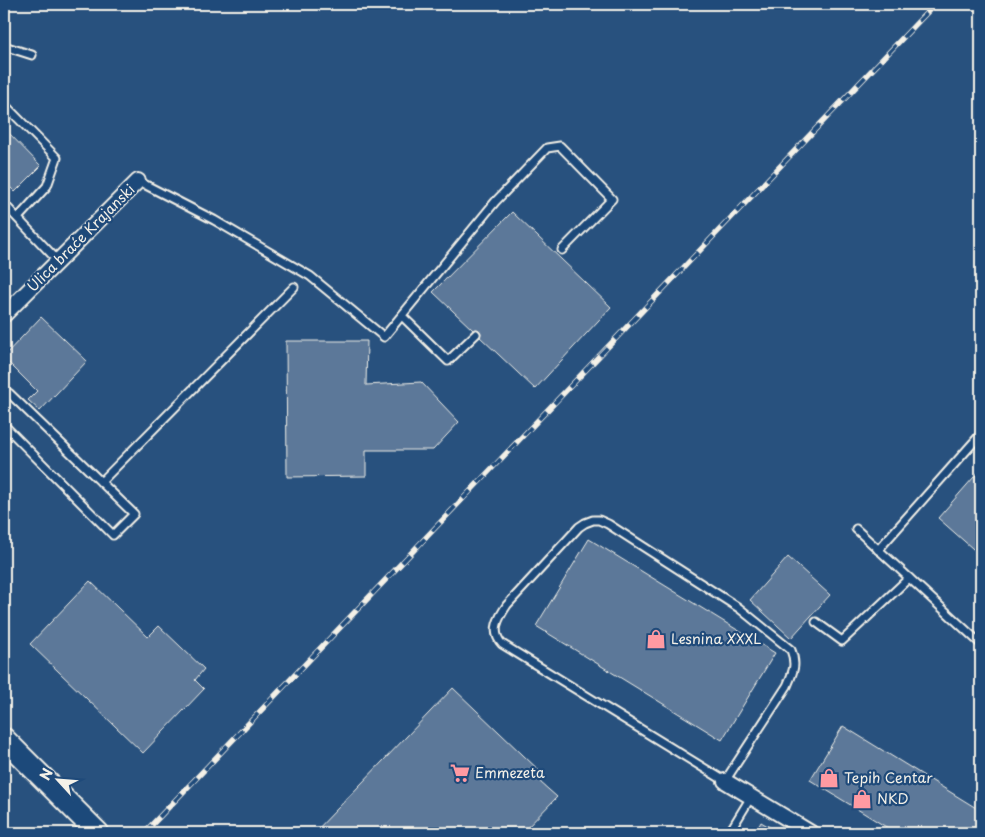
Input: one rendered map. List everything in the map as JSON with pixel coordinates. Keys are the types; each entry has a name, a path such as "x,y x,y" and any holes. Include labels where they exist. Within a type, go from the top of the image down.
{"main road":[{"path":"4,739 98,833"}],"street":[{"name":"Ulica braće Krajanski","path":"4,315 138,182"},
{"path":"725,780 810,833"}],"lane":[{"path":"4,46 32,56"},
{"path":"4,104 57,158 46,186 18,218"},
{"path":"138,182 214,220 310,276 384,337 496,202 547,148 560,146 612,199 562,250"},
{"path":"4,204 58,261"},
{"path":"101,482 294,287"},
{"path":"402,316 448,361 476,334"},
{"path":"4,393 9,393 134,514 113,535 4,425"},
{"path":"878,550 981,434"},
{"path":"599,520 608,524 739,608 791,650 795,659 793,672 786,686 725,780 502,644 497,638 497,624 507,604 579,527 585,523 599,520"},
{"path":"856,529 981,644"},
{"path":"816,622 842,641 909,578"},
{"path":"729,833 752,797"}],"building":[{"path":"4,128 41,166 15,192 4,181"},
{"path":"512,212 611,307 535,389 480,337 481,333 479,330 473,330 433,292"},
{"path":"41,317 87,361 40,411 28,400 37,391 4,356"},
{"path":"286,341 367,341 366,385 421,382 459,422 433,450 366,450 366,476 287,477"},
{"path":"981,469 981,556 938,518"},
{"name":"Lesnina XXXL","path":"589,539 775,653 722,740 536,626"},
{"path":"788,557 830,595 791,638 750,600"},
{"path":"90,581 148,637 159,626 204,669 195,680 204,689 143,753 30,644"},
{"path":"453,688 546,777 540,782 557,797 522,833 314,833"},
{"path":"843,726 981,811 981,833 896,833 810,780"},
{"path":"761,822 780,833 755,833"}],"railway":[{"path":"144,833 935,4"}],"place":[{"name":"Lesnina XXXL","path":"656,639"},
{"name":"Emmezeta","path":"460,773"},
{"name":"Tepih Centar","path":"829,778"},
{"name":"NKD","path":"862,799"}]}
